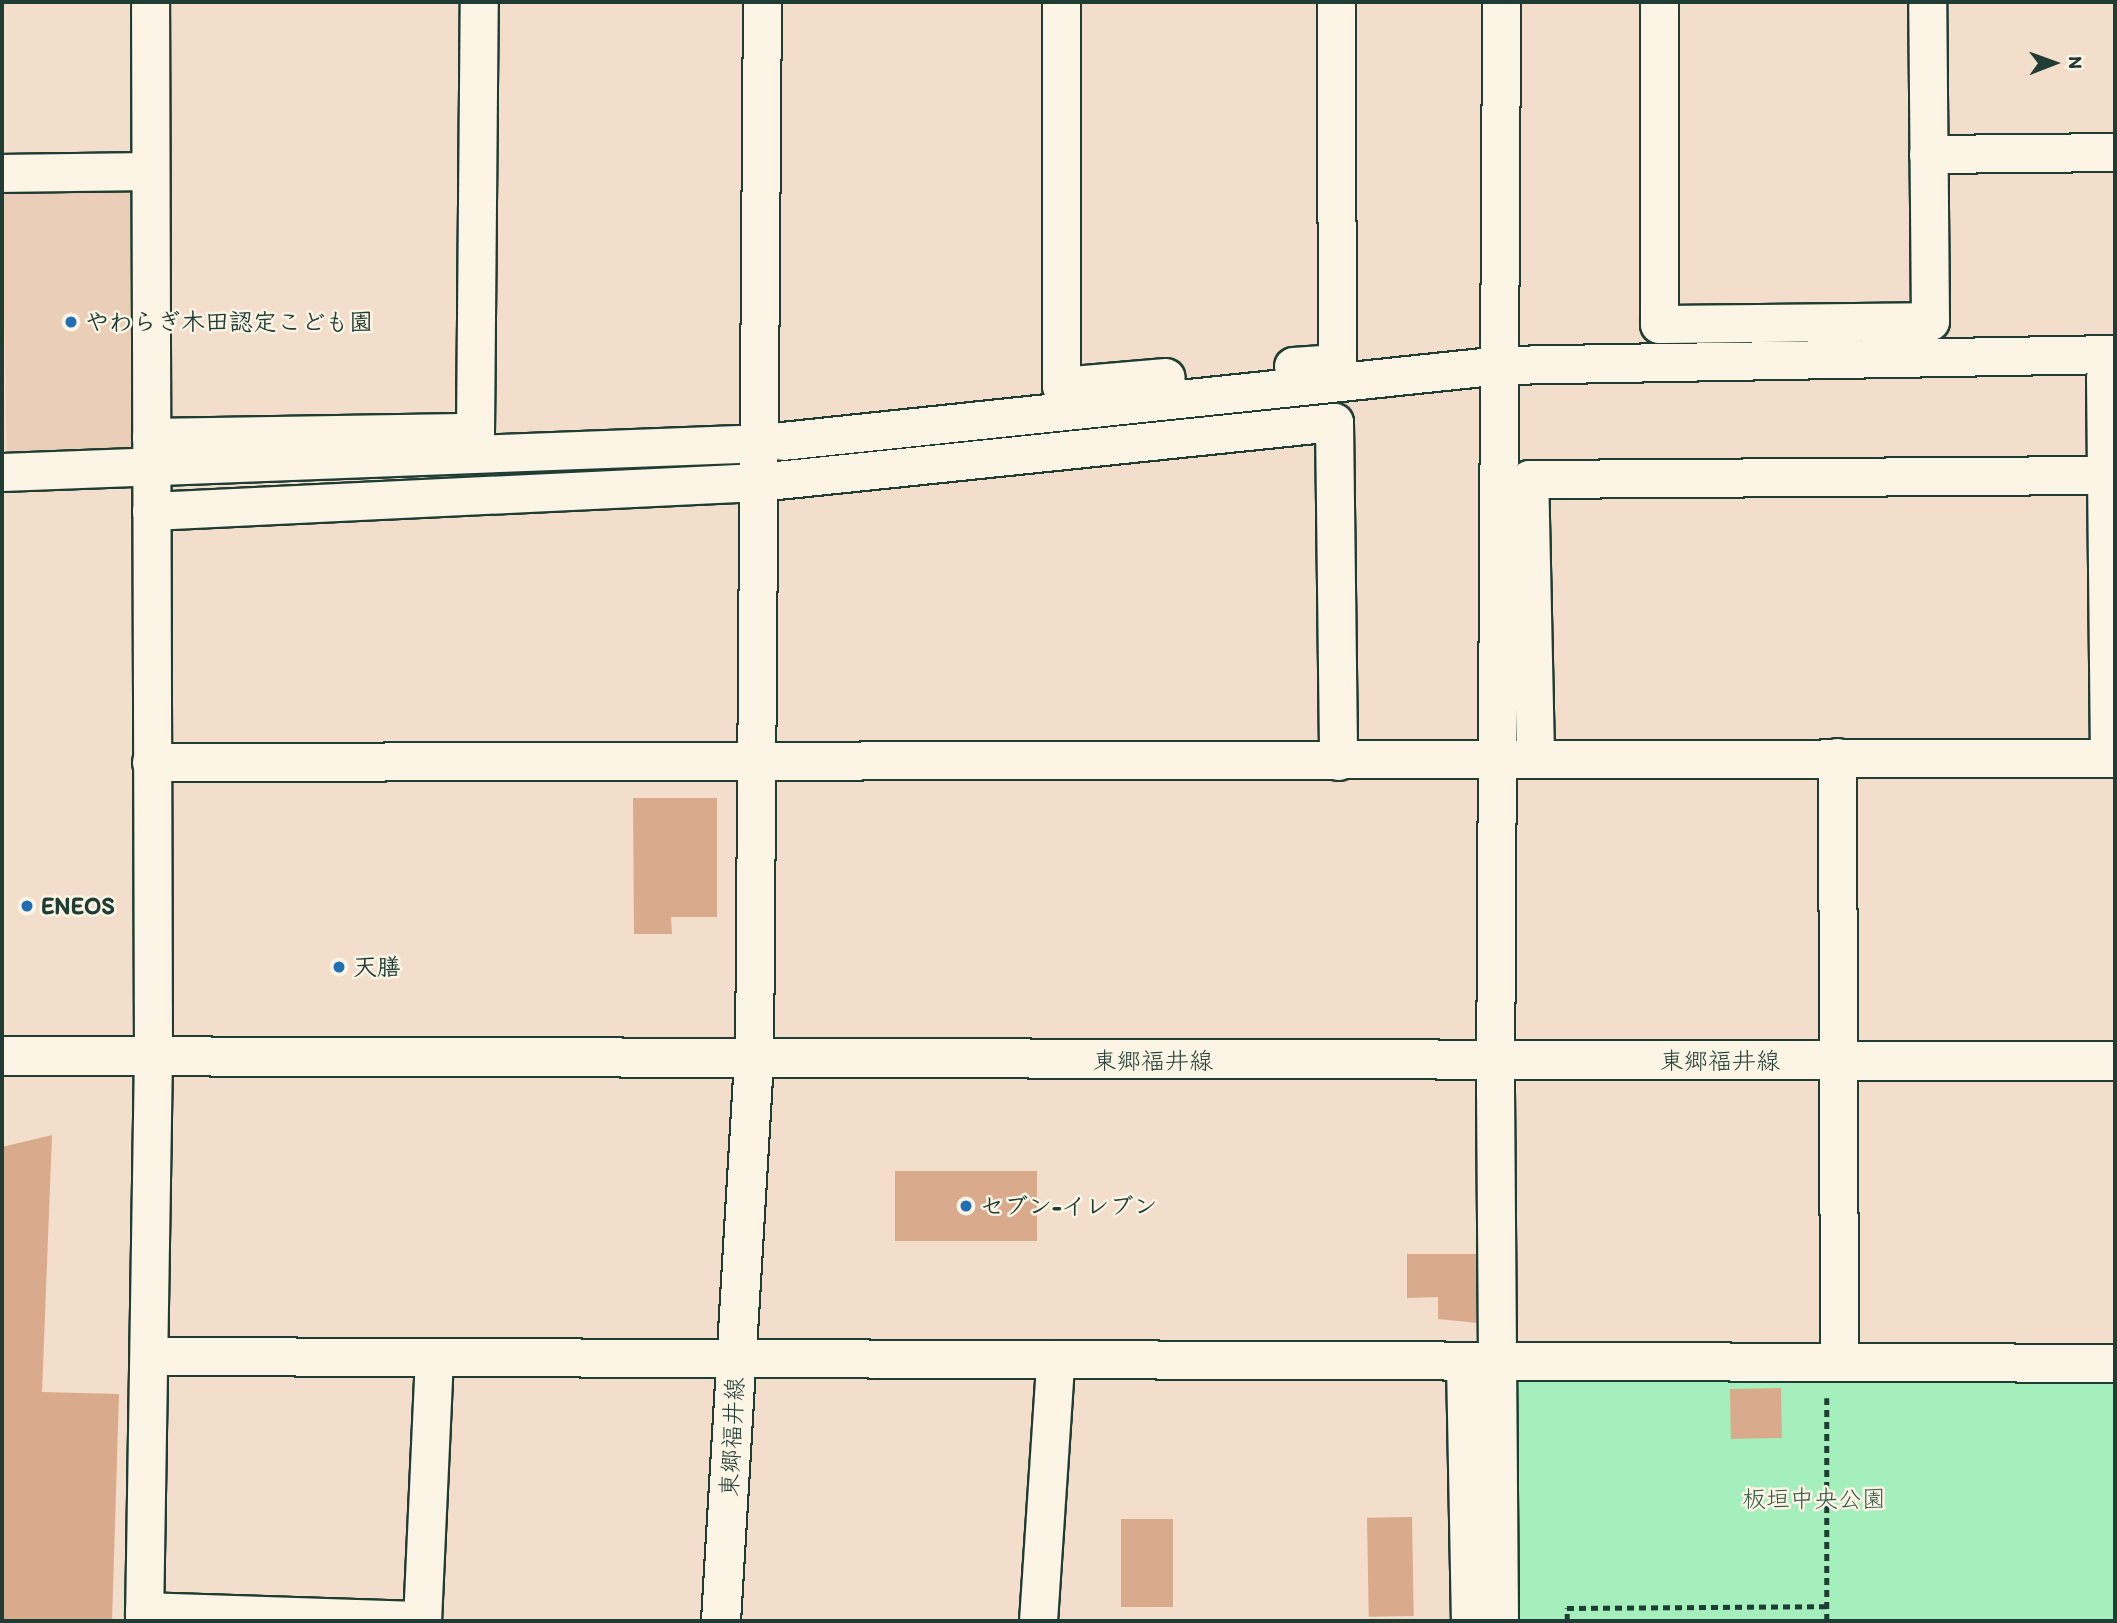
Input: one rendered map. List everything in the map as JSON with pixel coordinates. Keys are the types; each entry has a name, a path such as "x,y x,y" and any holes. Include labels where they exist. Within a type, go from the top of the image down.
{"main road":[{"path":"2,1056 754,1060"},
{"name":"東郷福井線","path":"721,1621 754,1060 2115,1060"}],"street":[{"path":"150,2 153,1055 144,1616 422,1621 434,1359"},
{"path":"2,472 151,452 475,432 478,2"},
{"path":"754,1060 762,2"},
{"path":"1061,2 1061,386 1337,363 1336,2"},
{"path":"1470,1621 1495,1062 1502,365 1502,2"},
{"path":"1659,2 1659,324 1930,321 1927,2"},
{"path":"1928,154 2115,152"},
{"path":"2,173 150,171"},
{"path":"782,441 1502,365 2115,354"},
{"path":"151,762 756,757 1338,761 1497,756 2112,758 2105,378 2115,378"},
{"path":"151,511 758,482 1334,422 1338,761"},
{"path":"151,452 738,444"},
{"path":"1535,756 1529,479 2106,475"},
{"path":"1833,1376 1838,1061 1837,757"},
{"path":"150,1356 1481,1363 1833,1376 2115,1363"},
{"path":"1038,1621 1055,1362"},
{"path":"1481,1363 1499,1621"}],"path":[{"path":"1827,1621 1833,1376"},
{"path":"1567,1621 1567,1608 1827,1606"}],"shaded area":[{"name":"やわらぎ木田認定こども園","path":"138,186 143,457 7,459 2,188"}],"green space":[{"name":"板垣中央公園","path":"1512,1376 2115,1376 2115,1621 1512,1621"}],"building":[{"path":"633,798 717,798 717,917 671,917 672,934 634,934"},
{"path":"52,1135 42,1392 119,1394 112,1621 2,1621 2,1147"},
{"name":"セブン-イレブン","path":"895,1171 1037,1171 1037,1241 895,1241"},
{"path":"1407,1254 1477,1254 1478,1323 1438,1319 1438,1297 1407,1298"},
{"path":"1781,1388 1782,1438 1731,1439 1730,1389"},
{"path":"1412,1517 1414,1616 1369,1617 1367,1518"},
{"path":"1121,1519 1173,1519 1173,1607 1121,1607"}],"place":[{"name":"やわらぎ木田認定こども園","path":"71,322"},
{"name":"ENEOS","path":"27,906"},
{"name":"天膳","path":"339,967"},
{"name":"セブン-イレブン","path":"966,1206"}]}
